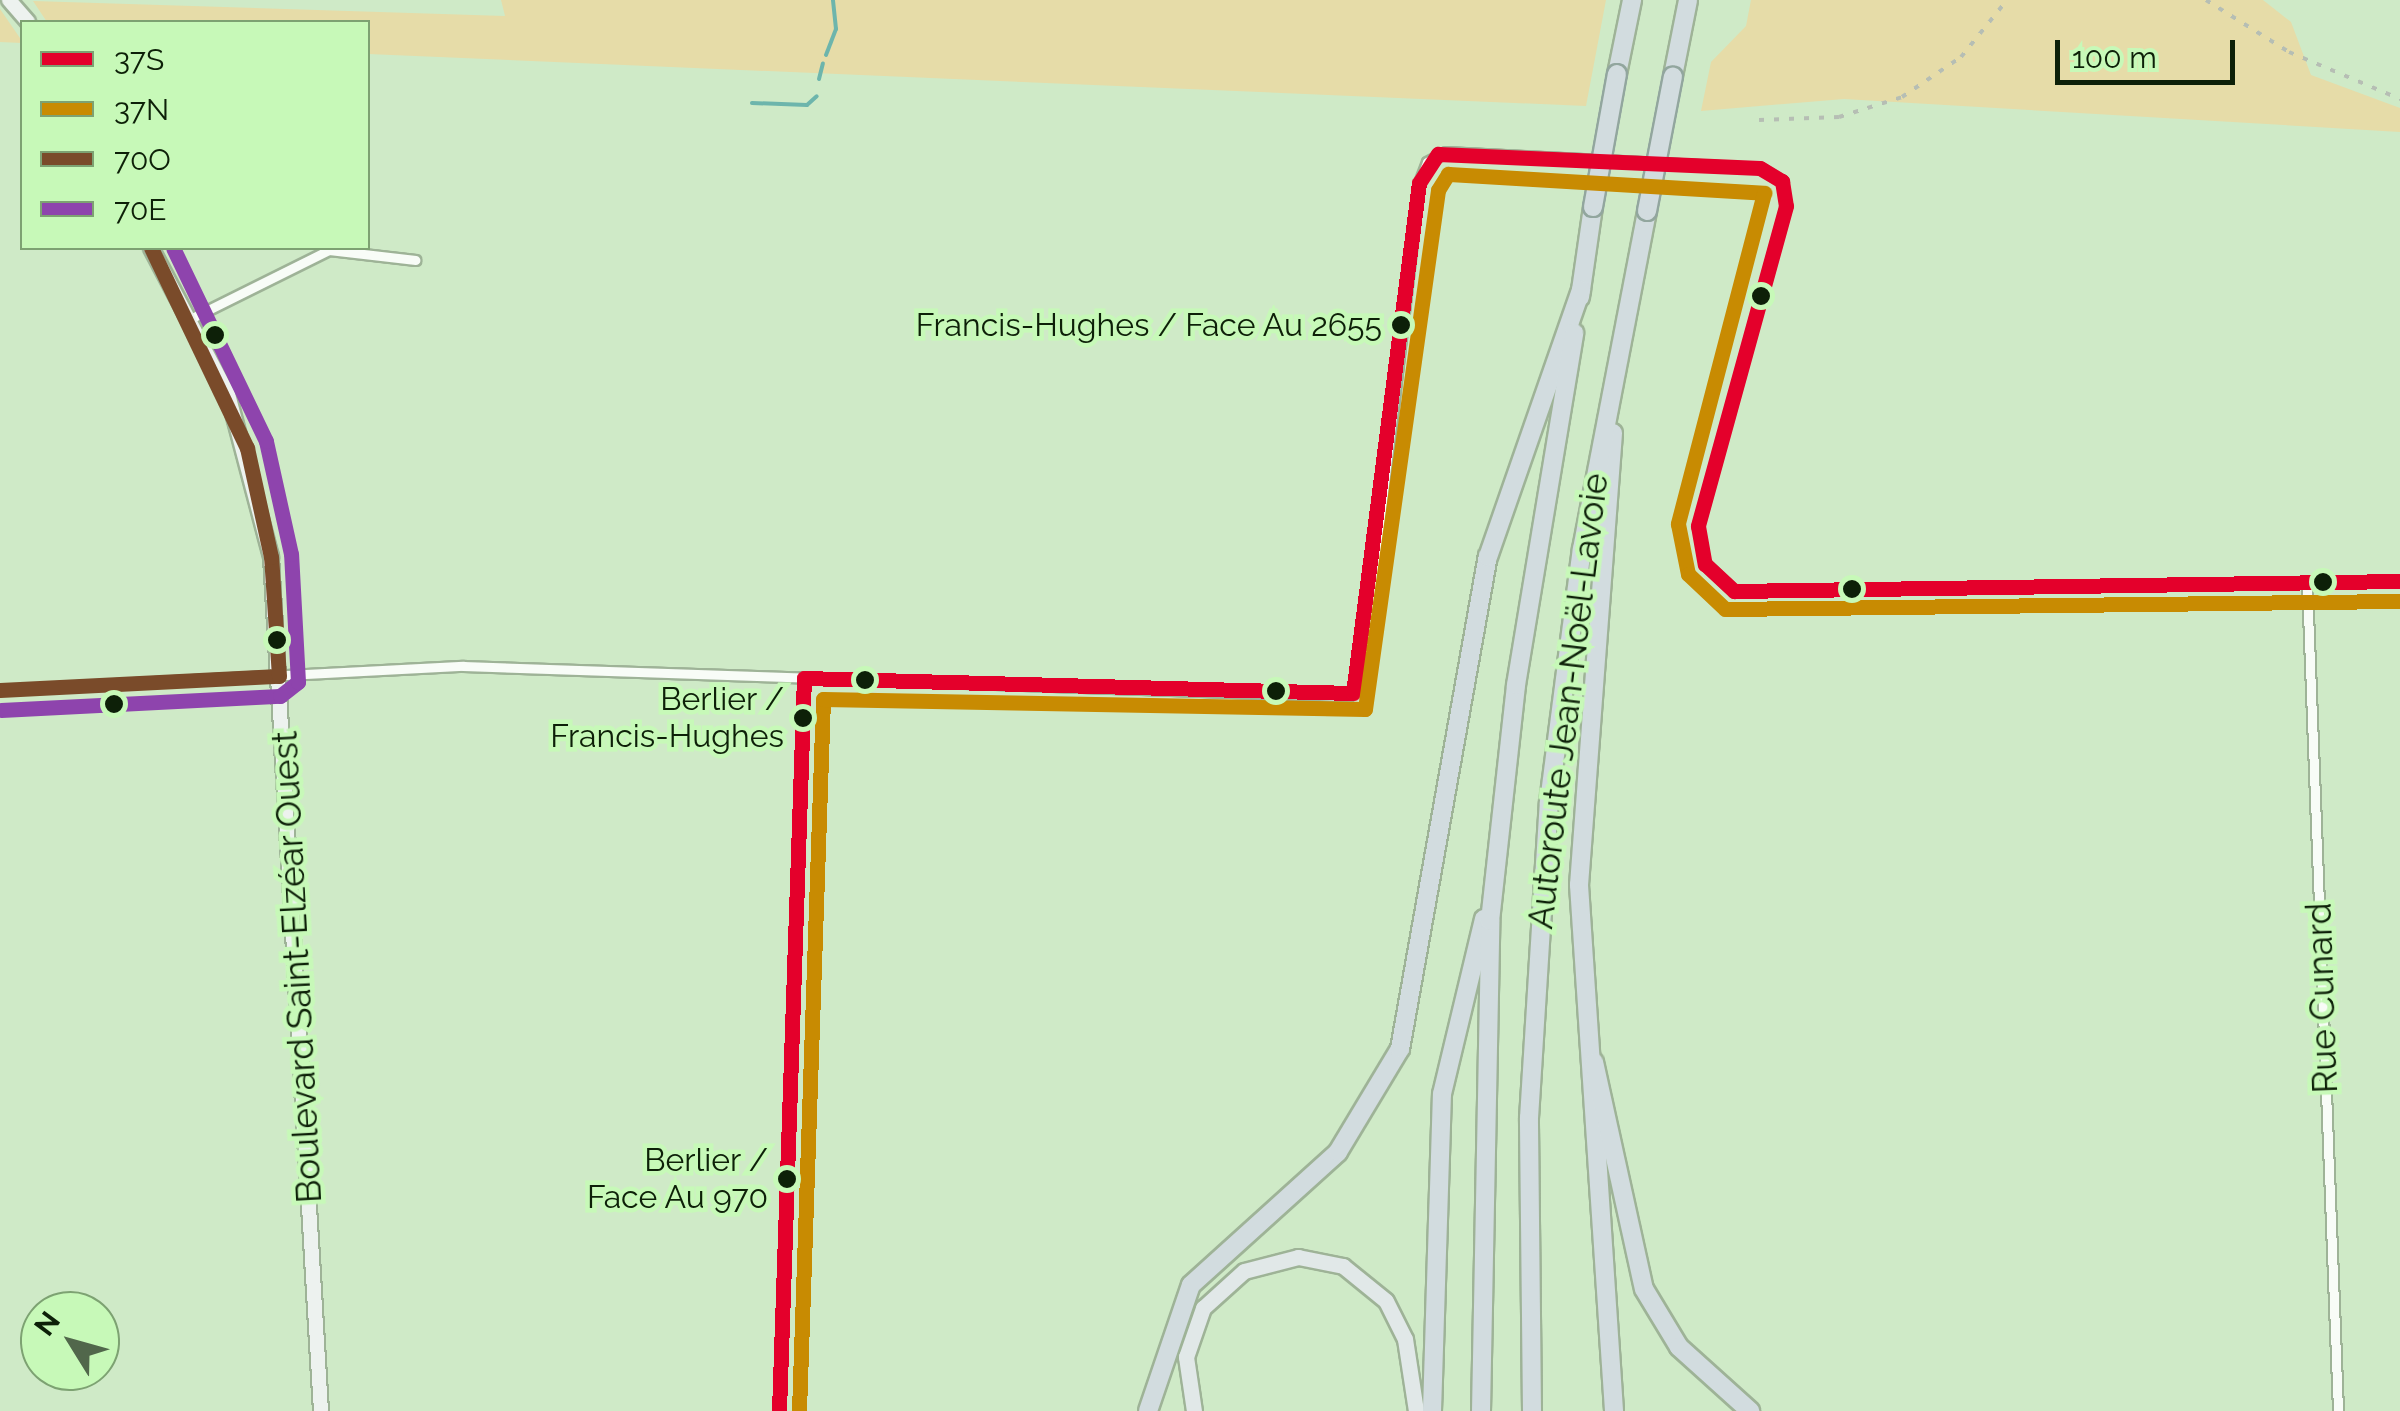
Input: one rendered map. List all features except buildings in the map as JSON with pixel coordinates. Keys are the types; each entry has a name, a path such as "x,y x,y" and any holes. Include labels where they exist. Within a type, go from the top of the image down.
{"highway":[{"name":"Autoroute Jean-Noël-Lavoie","path":"1481,1411 1479,1157 1494,885 1581,290 1632,0"},
{"name":"Autoroute Jean-Noël-Lavoie","path":"1532,1411 1529,1118 1545,847 1574,598 1688,0"},
{"path":"1148,1411 1166,1335 1191,1285 1338,1152 1400,1049 1484,574 1581,290"},
{"path":"1614,1411 1580,983 1584,742 1622,338"},
{"path":"1432,1411 1444,1079 1494,885"},
{"path":"1580,983 1638,1275 1679,1346 1750,1411"},
{"path":"1156,1388 1162,1411"}],"main road":[{"path":"1194,1411 1186,1357 1203,1308 1244,1271 1298,1257 1343,1266 1386,1300 1406,1340 1416,1411"}],"street":[{"path":"9,0 26,20"},
{"path":"0,690 463,666 1354,693 1420,178 1446,152 1760,168 1782,181 1786,206 1698,526 1705,564 1734,591 2400,582"},
{"name":"Boulevard Saint-Elzéar Ouest","path":"152,250 228,394 258,490 279,676 321,1411"},
{"path":"190,319 328,250 415,260"},
{"name":"Rue Cunard","path":"2307,585 2338,1411"},
{"path":"780,1411 804,678"}],"shaded area":[{"path":"501,0 1606,0 1586,106 370,54 370,20 46,20 33,1 505,16"},
{"path":"1751,0 2263,0 2291,22 2311,75 2400,108 2400,132 1844,99 1701,111 1711,62 1746,26"},
{"path":"0,9 20,43 0,42"}],"waterway":[{"path":"826,55 836,29 833,0"},
{"path":"819,79 823,63"},
{"path":"752,103 807,105 817,96"}],"railway":[{"path":"1759,120 1839,117 1902,97 1961,57 2007,0"},
{"path":"2206,0 2289,52 2400,99"}],"transit line":[{"name":"37S","path":"779,1411 804,678 1353,693 1419,183 1438,154 1760,168 1782,181 1786,206 1698,526 1705,564 1734,591 2400,581"},
{"name":"37N","path":"799,1411 823,699 1365,709 1438,190 1448,174 1764,193 1678,524 1688,574 1725,609 2400,601"},
{"name":"70O","path":"0,690 279,676 271,557 247,448 152,250"},
{"name":"70E","path":"1,710 280,696 298,682 291,554 266,441 174,250"}],"place":[{"name":"Francis-Hughes / Face Au 2655","path":"1401,325"},
{"name":"Berlier / Francis-Hughes","path":"803,718"},
{"name":"Berlier / Face Au 970","path":"787,1179"}]}
